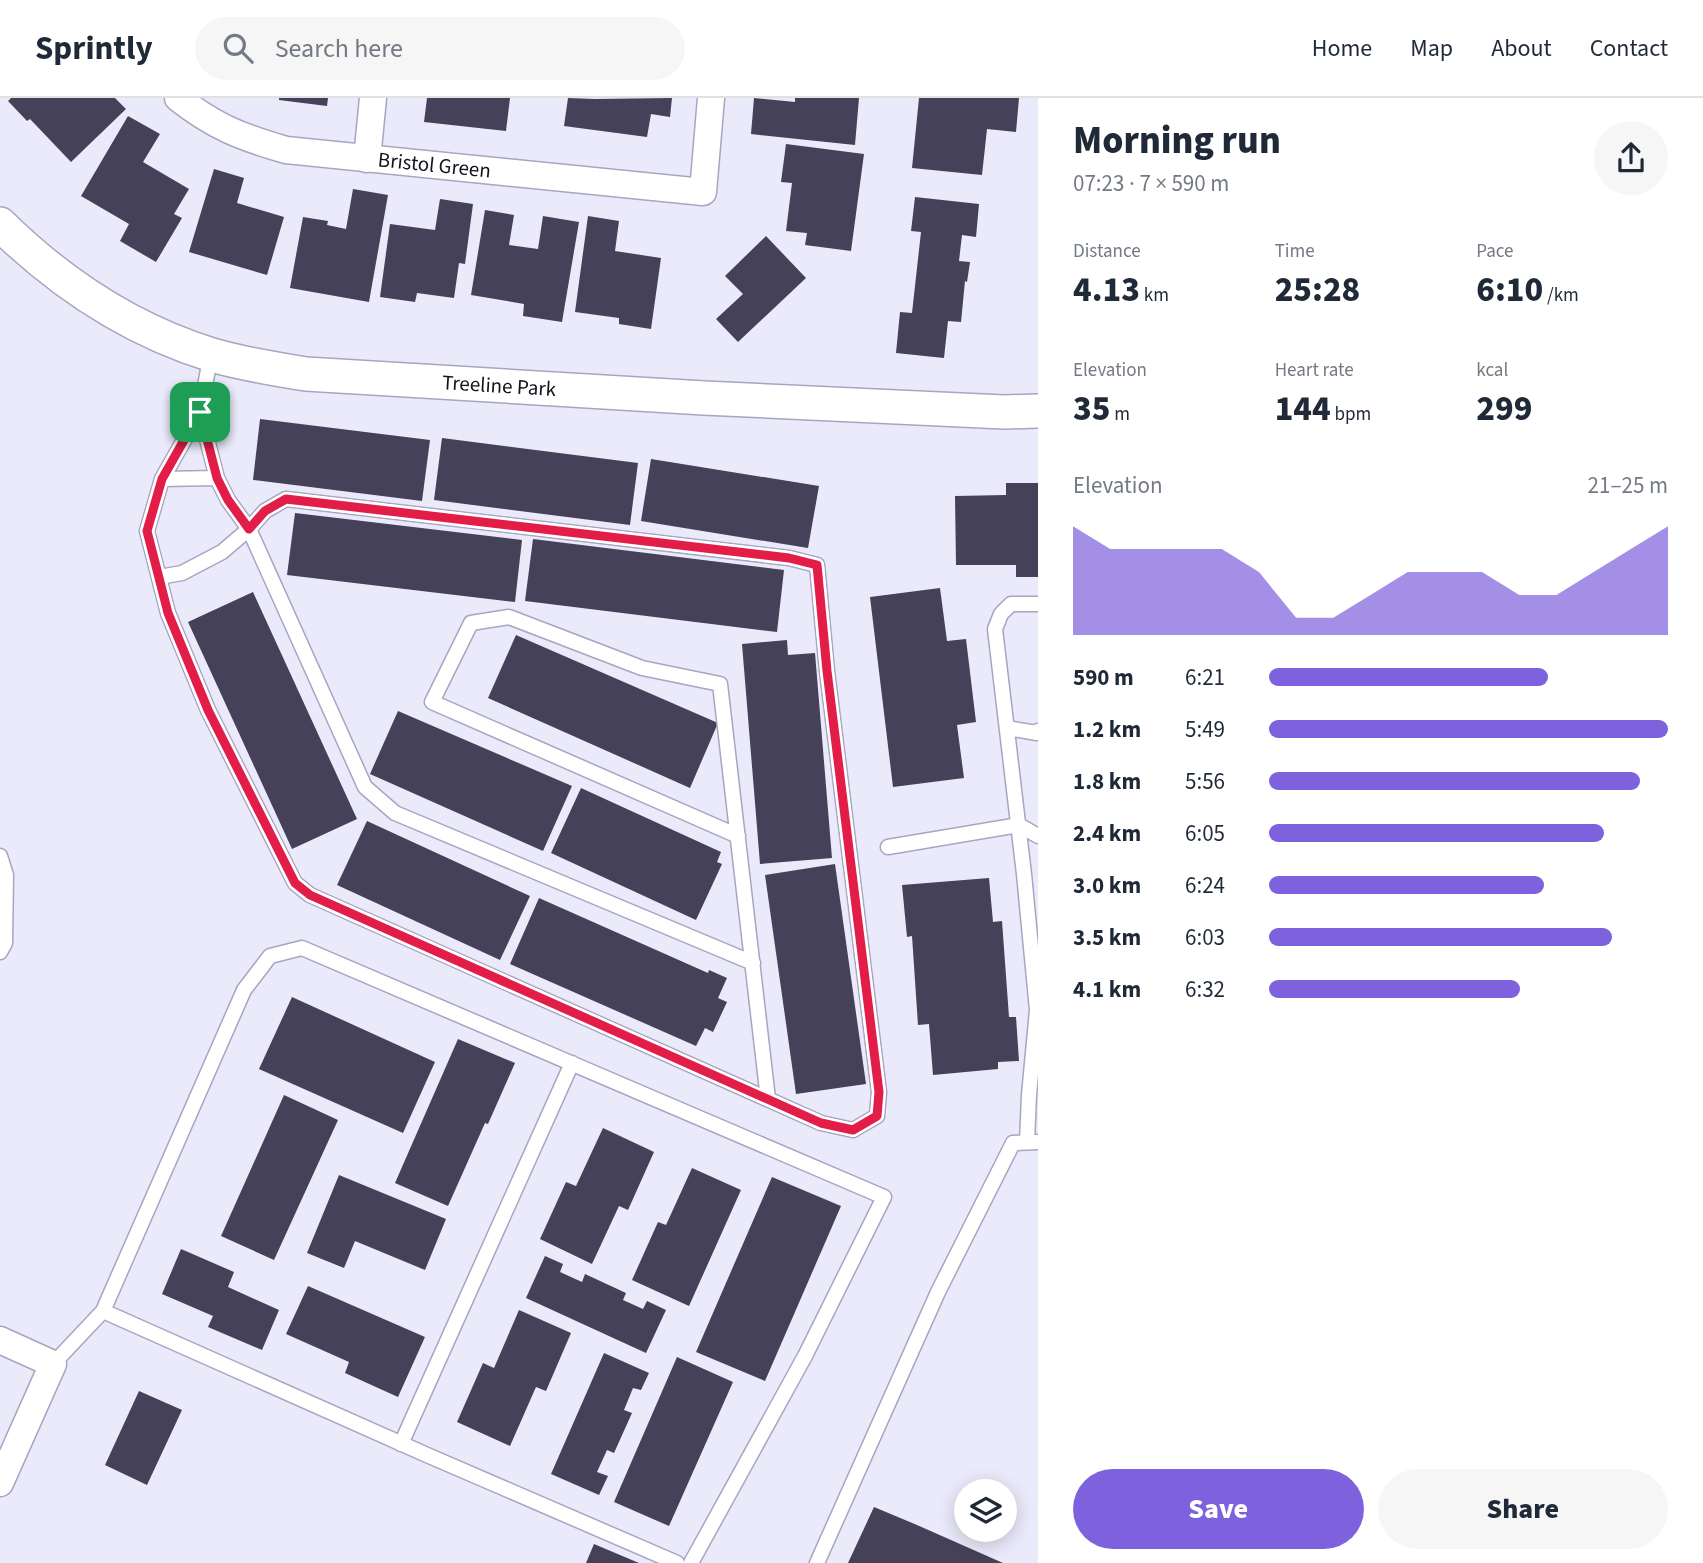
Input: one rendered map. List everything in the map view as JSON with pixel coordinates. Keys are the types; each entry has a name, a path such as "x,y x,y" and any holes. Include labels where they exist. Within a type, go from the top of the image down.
{"street":[{"name":"Bristol Green","path":"178,98 222,128 250,140 286,150 703,192 711,98"},
{"path":"367,159 373,98"},
{"name":"Treeline Park","path":"0,224 28,252 70,285 115,313 162,336 211,354 262,368 306,374 704,398 1004,412 1038,411"},
{"path":"0,1340 52,1364 0,1483"}],"lane":[{"path":"159,577 182,573 222,552 265,511 286,499 789,558 817,565 828,684 879,1092 877,1116 853,1130 821,1123 323,901 295,883 208,710 168,613 147,531 162,479 200,412 211,354"},
{"path":"200,412 217,478 228,500 249,529 365,787 395,813 752,963"},
{"path":"162,479 217,478"},
{"path":"817,1563 938,1292 1013,1143 1032,1142 1029,1095 1038,1010 1034,929 995,629 1001,614 1011,604 1038,604"},
{"path":"738,836 432,702 471,623 509,617 642,668 720,684 738,836 768,1099"},
{"path":"1007,728 1038,733"},
{"path":"888,847 1019,825 1038,836"},
{"path":"0,856 6,875 5,943 0,952"},
{"path":"52,1364 103,1311 244,990 270,956 302,948 884,1197 805,1356 691,1563"},
{"path":"401,1444 572,1063"},
{"path":"103,1311 677,1563"}],"building":[{"path":"11,98 115,98 126,109 71,162 30,119 27,121 8,101"},
{"path":"279,98 328,98 327,106"},
{"path":"427,98 510,98 506,131 424,122"},
{"path":"568,98 672,98 670,117 651,114 647,137 564,126"},
{"path":"754,98 795,102 795,98 859,98 855,145 751,134"},
{"path":"919,98 1019,98 1016,132 987,129 982,175 912,168"},
{"path":"128,116 160,134 143,162 189,189 174,214 182,218 156,262 120,241 129,224 81,196"},
{"path":"786,144 864,154 851,251 805,245 807,233 786,231 792,183 781,182"},
{"path":"214,169 244,178 237,203 284,217 267,275 189,252"},
{"path":"353,189 388,195 369,302 290,288 303,217 328,221 327,225 346,229"},
{"path":"915,197 979,204 976,237 962,235 959,261 970,262 967,282 965,281 961,322 948,321 944,358 896,353 900,312 912,313 921,232 911,231"},
{"path":"440,199 473,204 465,264 459,263 454,298 417,293 415,302 380,297 390,224 435,230"},
{"path":"485,210 514,215 509,245 538,249 543,216 579,222 562,322 523,316 524,304 471,295"},
{"path":"588,216 619,221 615,251 661,258 651,329 619,324 619,318 575,312"},
{"path":"766,236 806,278 738,342 716,319 743,294 725,276"},
{"path":"260,419 430,440 422,501 253,480"},
{"path":"442,438 638,463 630,525 434,500"},
{"path":"651,459 819,486 808,548 641,521"},
{"path":"1006,483 1038,483 1038,577 1016,577 1016,565 956,565 955,496 1006,495"},
{"path":"295,513 522,540 515,602 287,575"},
{"path":"533,539 784,570 777,632 525,601"},
{"path":"940,588 947,641 966,639 976,722 957,725 964,778 893,787 870,597"},
{"path":"253,592 357,819 292,849 188,622"},
{"path":"516,635 718,723 690,788 488,698"},
{"path":"787,640 788,655 815,653 832,858 760,864 742,644"},
{"path":"398,711 572,786 543,851 370,774"},
{"path":"581,788 721,852 717,862 722,864 696,920 551,853"},
{"path":"367,821 530,896 500,960 337,885"},
{"path":"835,864 866,1084 796,1094 765,875"},
{"path":"989,878 993,922 1002,921 1009,1017 1016,1017 1019,1061 998,1062 998,1069 933,1075 929,1024 918,1025 912,936 907,937 902,885"},
{"path":"539,898 708,973 709,970 727,978 718,998 727,1002 713,1032 705,1028 696,1046 510,964"},
{"path":"292,997 435,1062 403,1133 259,1069"},
{"path":"458,1039 515,1063 448,1206 395,1183"},
{"path":"284,1095 338,1120 274,1260 221,1236"},
{"path":"603,1128 654,1152 628,1210 619,1206 592,1264 540,1239 566,1182 576,1186"},
{"path":"692,1168 741,1190 689,1306 632,1280 658,1222 666,1225"},
{"path":"339,1175 446,1219 425,1270 355,1241 344,1268 307,1253"},
{"path":"772,1177 841,1206 765,1381 696,1352"},
{"path":"181,1249 234,1272 228,1287 279,1310 262,1350 208,1327 213,1316 162,1294"},
{"path":"545,1256 563,1264 560,1272 582,1282 585,1274 626,1293 623,1300 643,1309 647,1301 666,1310 646,1353 526,1298"},
{"path":"308,1286 425,1337 398,1397 345,1373 349,1362 286,1334"},
{"path":"519,1310 571,1333 546,1391 536,1387 510,1446 457,1422 483,1363 494,1368"},
{"path":"604,1353 649,1373 641,1390 633,1388 624,1410 632,1413 614,1453 607,1450 597,1472 608,1476 599,1495 551,1474"},
{"path":"677,1357 733,1382 669,1526 614,1502"},
{"path":"139,1391 182,1410 147,1485 105,1465"},
{"path":"874,1507 1003,1563 848,1563"},
{"path":"594,1544 639,1563 586,1563"}],"route":[{"path":"200,412 217,478 228,500 249,529 265,511 286,499 789,558 817,565 827,671 879,1092 877,1116 853,1130 821,1123 310,895 295,883 208,710 168,613 147,531 162,479 200,412"}]}
